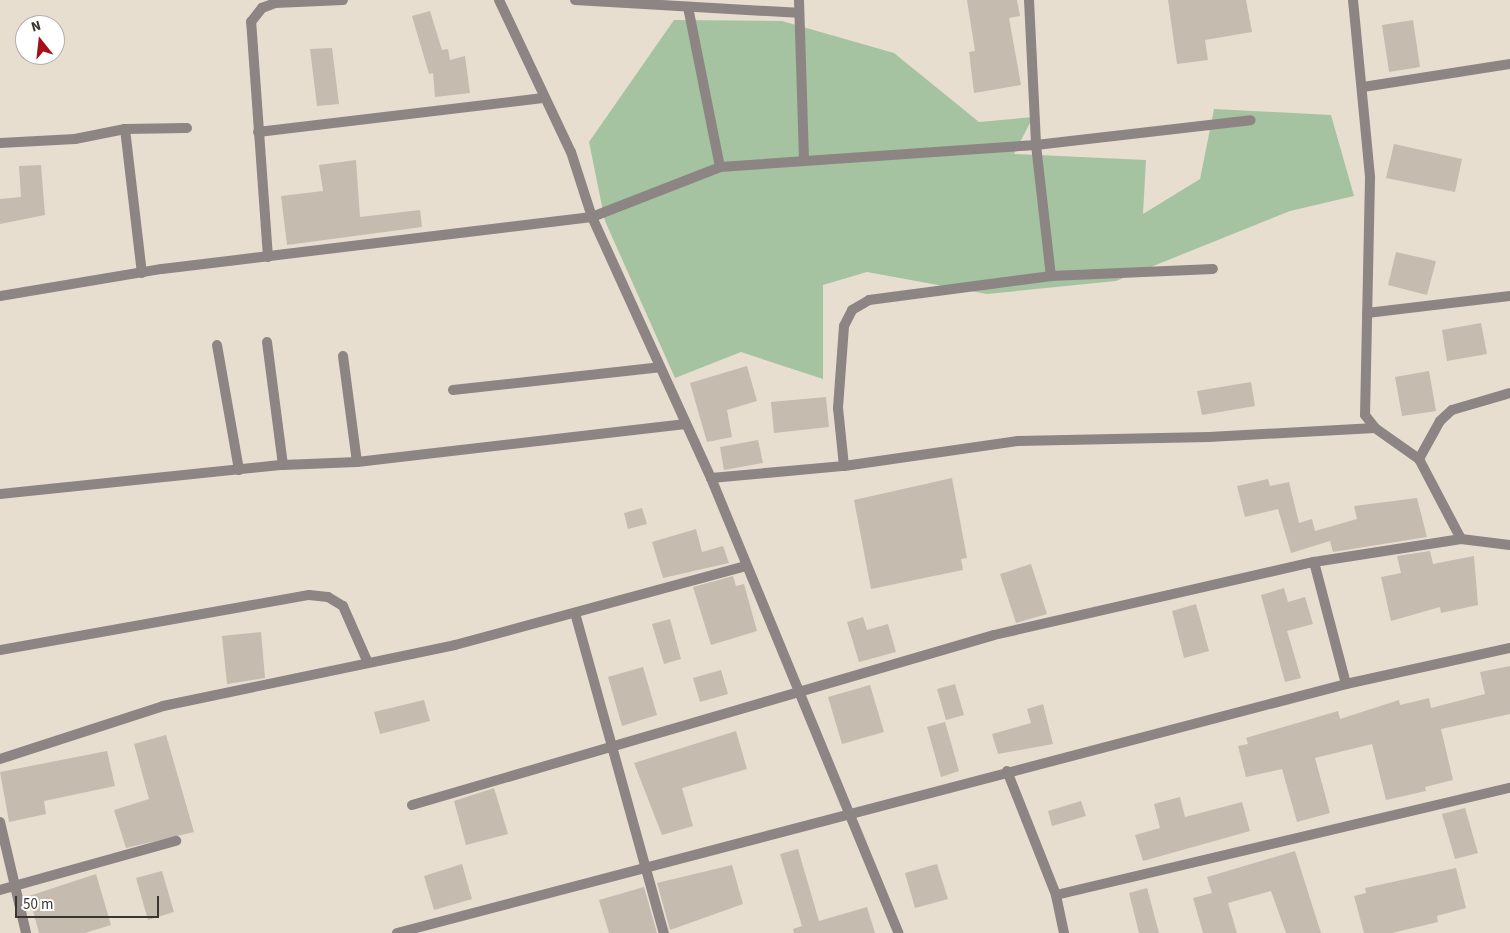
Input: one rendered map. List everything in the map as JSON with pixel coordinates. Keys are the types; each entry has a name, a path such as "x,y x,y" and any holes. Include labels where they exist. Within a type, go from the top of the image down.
{"street":[{"path":"268,256 251,22 262,8 275,3 343,0"},
{"path":"499,0 543,98 571,152 592,217 711,478 745,566 898,933"},
{"path":"575,0 798,12"},
{"path":"799,0 804,159"},
{"path":"1028,0 1036,145 1051,276"},
{"path":"1353,0 1370,178 1365,415 1375,428 1419,459 1461,539"},
{"path":"688,6 720,167"},
{"path":"1362,87 1510,64"},
{"path":"258,132 543,98"},
{"path":"0,296 142,273 268,256 592,217 720,167 804,159 1036,145 1251,120"},
{"path":"0,143 75,139 125,129 187,128"},
{"path":"125,129 142,273"},
{"path":"844,466 838,408 844,326 852,310 889,295 1051,276 1213,269"},
{"path":"1367,313 1510,296"},
{"path":"267,342 283,465"},
{"path":"217,346 239,470"},
{"path":"343,356 356,462"},
{"path":"453,390 660,367"},
{"path":"1419,459 1440,421 1452,410 1510,393"},
{"path":"0,494 283,465 356,462 686,424"},
{"path":"711,478 844,466 1018,441 1209,437 1375,428"},
{"path":"412,805 994,635 1314,562 1461,539 1510,545"},
{"path":"1314,562 1346,684"},
{"path":"0,759 163,706 368,663 574,613 745,566"},
{"path":"0,650 310,595 328,596 343,606 368,663"},
{"path":"574,613 614,746 664,933"},
{"path":"397,933 429,929 645,865 1346,684 1510,648"},
{"path":"1007,771 1056,895 1064,933"},
{"path":"1056,895 1510,788"},
{"path":"0,822 26,933"},
{"path":"0,890 176,842"}],"green space":[{"path":"674,20 782,21 894,53 979,122 1033,117 1014,154 1146,160 1143,214 1200,179 1214,109 1331,115 1354,196 1290,211 1116,281 987,294 867,272 823,285 823,379 741,352 675,378 605,221 589,142"}],"building":[{"path":"967,0 1017,0 1020,16 1009,18 1021,85 974,93 969,52 975,51"},
{"path":"1168,0 1246,0 1252,32 1205,40 1208,60 1177,64"},
{"path":"430,11 442,50 448,49 450,60 465,56 470,93 435,97 433,73 429,74 412,16"},
{"path":"1413,20 1420,67 1389,72 1382,25"},
{"path":"332,48 339,104 317,106 310,49"},
{"path":"1394,144 1462,159 1455,192 1386,178"},
{"path":"356,160 360,217 420,210 422,227 287,245 281,196 323,191 319,165"},
{"path":"41,165 45,215 0,224 0,199 21,197 19,166"},
{"path":"1396,252 1436,261 1427,295 1388,285"},
{"path":"1481,323 1487,354 1447,361 1442,330"},
{"path":"747,366 757,401 727,410 732,437 707,442 690,383"},
{"path":"1429,371 1436,411 1402,416 1395,377"},
{"path":"1251,382 1255,406 1202,415 1197,391"},
{"path":"826,397 829,427 774,433 771,402"},
{"path":"758,440 763,463 724,470 720,447"},
{"path":"952,478 967,558 961,559 963,570 871,589 854,500"},
{"path":"1268,479 1270,486 1289,482 1299,523 1312,519 1315,531 1357,519 1354,506 1417,498 1427,537 1333,552 1330,541 1291,553 1278,509 1245,517 1237,486"},
{"path":"642,508 647,524 628,529 624,513"},
{"path":"696,529 702,552 723,546 729,563 663,578 652,542"},
{"path":"1430,551 1433,564 1474,556 1478,605 1441,613 1440,607 1391,621 1381,577 1401,573 1397,556"},
{"path":"1031,564 1047,614 1016,623 1000,574"},
{"path":"733,576 736,586 744,584 757,631 711,645 693,587"},
{"path":"1284,588 1288,602 1305,597 1313,624 1287,631 1301,678 1285,682 1261,595"},
{"path":"1196,604 1209,651 1184,658 1172,611"},
{"path":"863,617 867,630 888,624 896,652 859,662 847,622"},
{"path":"670,619 681,659 664,664 652,624"},
{"path":"261,632 265,678 227,684 222,636"},
{"path":"1510,666 1510,714 1441,729 1453,780 1425,787 1426,791 1386,800 1372,744 1315,758 1330,813 1297,822 1282,769 1246,777 1238,746 1248,744 1246,738 1338,711 1340,719 1399,700 1400,705 1429,698 1431,708 1485,694 1480,672"},
{"path":"643,667 657,715 622,726 608,677"},
{"path":"721,670 728,694 700,702 693,678"},
{"path":"955,684 964,715 946,720 937,689"},
{"path":"870,685 884,732 842,744 828,697"},
{"path":"424,700 430,721 380,734 374,712"},
{"path":"1043,704 1053,744 998,754 992,734 1031,723 1027,709"},
{"path":"945,722 959,771 941,777 927,727"},
{"path":"736,731 747,769 682,788 693,826 662,835 634,763"},
{"path":"166,735 194,832 126,848 114,810 149,799 134,744"},
{"path":"107,751 115,786 44,801 46,814 9,822 0,772"},
{"path":"494,788 508,834 466,845 454,801"},
{"path":"1180,797 1185,817 1242,802 1250,831 1143,861 1135,835 1160,828 1154,804"},
{"path":"1081,801 1086,816 1052,826 1048,811"},
{"path":"1465,808 1478,853 1455,859 1442,814"},
{"path":"798,849 819,921 867,907 875,933 794,933 793,929 802,926 780,854"},
{"path":"1295,851 1321,933 1286,933 1271,891 1228,903 1237,933 1203,933 1193,898 1212,893 1207,877"},
{"path":"462,864 472,899 434,910 424,876"},
{"path":"937,864 948,899 915,908 905,873"},
{"path":"732,865 743,904 670,930 657,883"},
{"path":"1456,868 1466,908 1437,916 1438,922 1392,933 1364,933 1354,896 1366,893 1365,888"},
{"path":"162,871 174,912 148,920 136,878"},
{"path":"96,874 111,925 85,933 39,933 29,896"},
{"path":"644,887 657,933 609,933 599,900"},
{"path":"1147,888 1159,933 1139,933 1129,893"}]}
